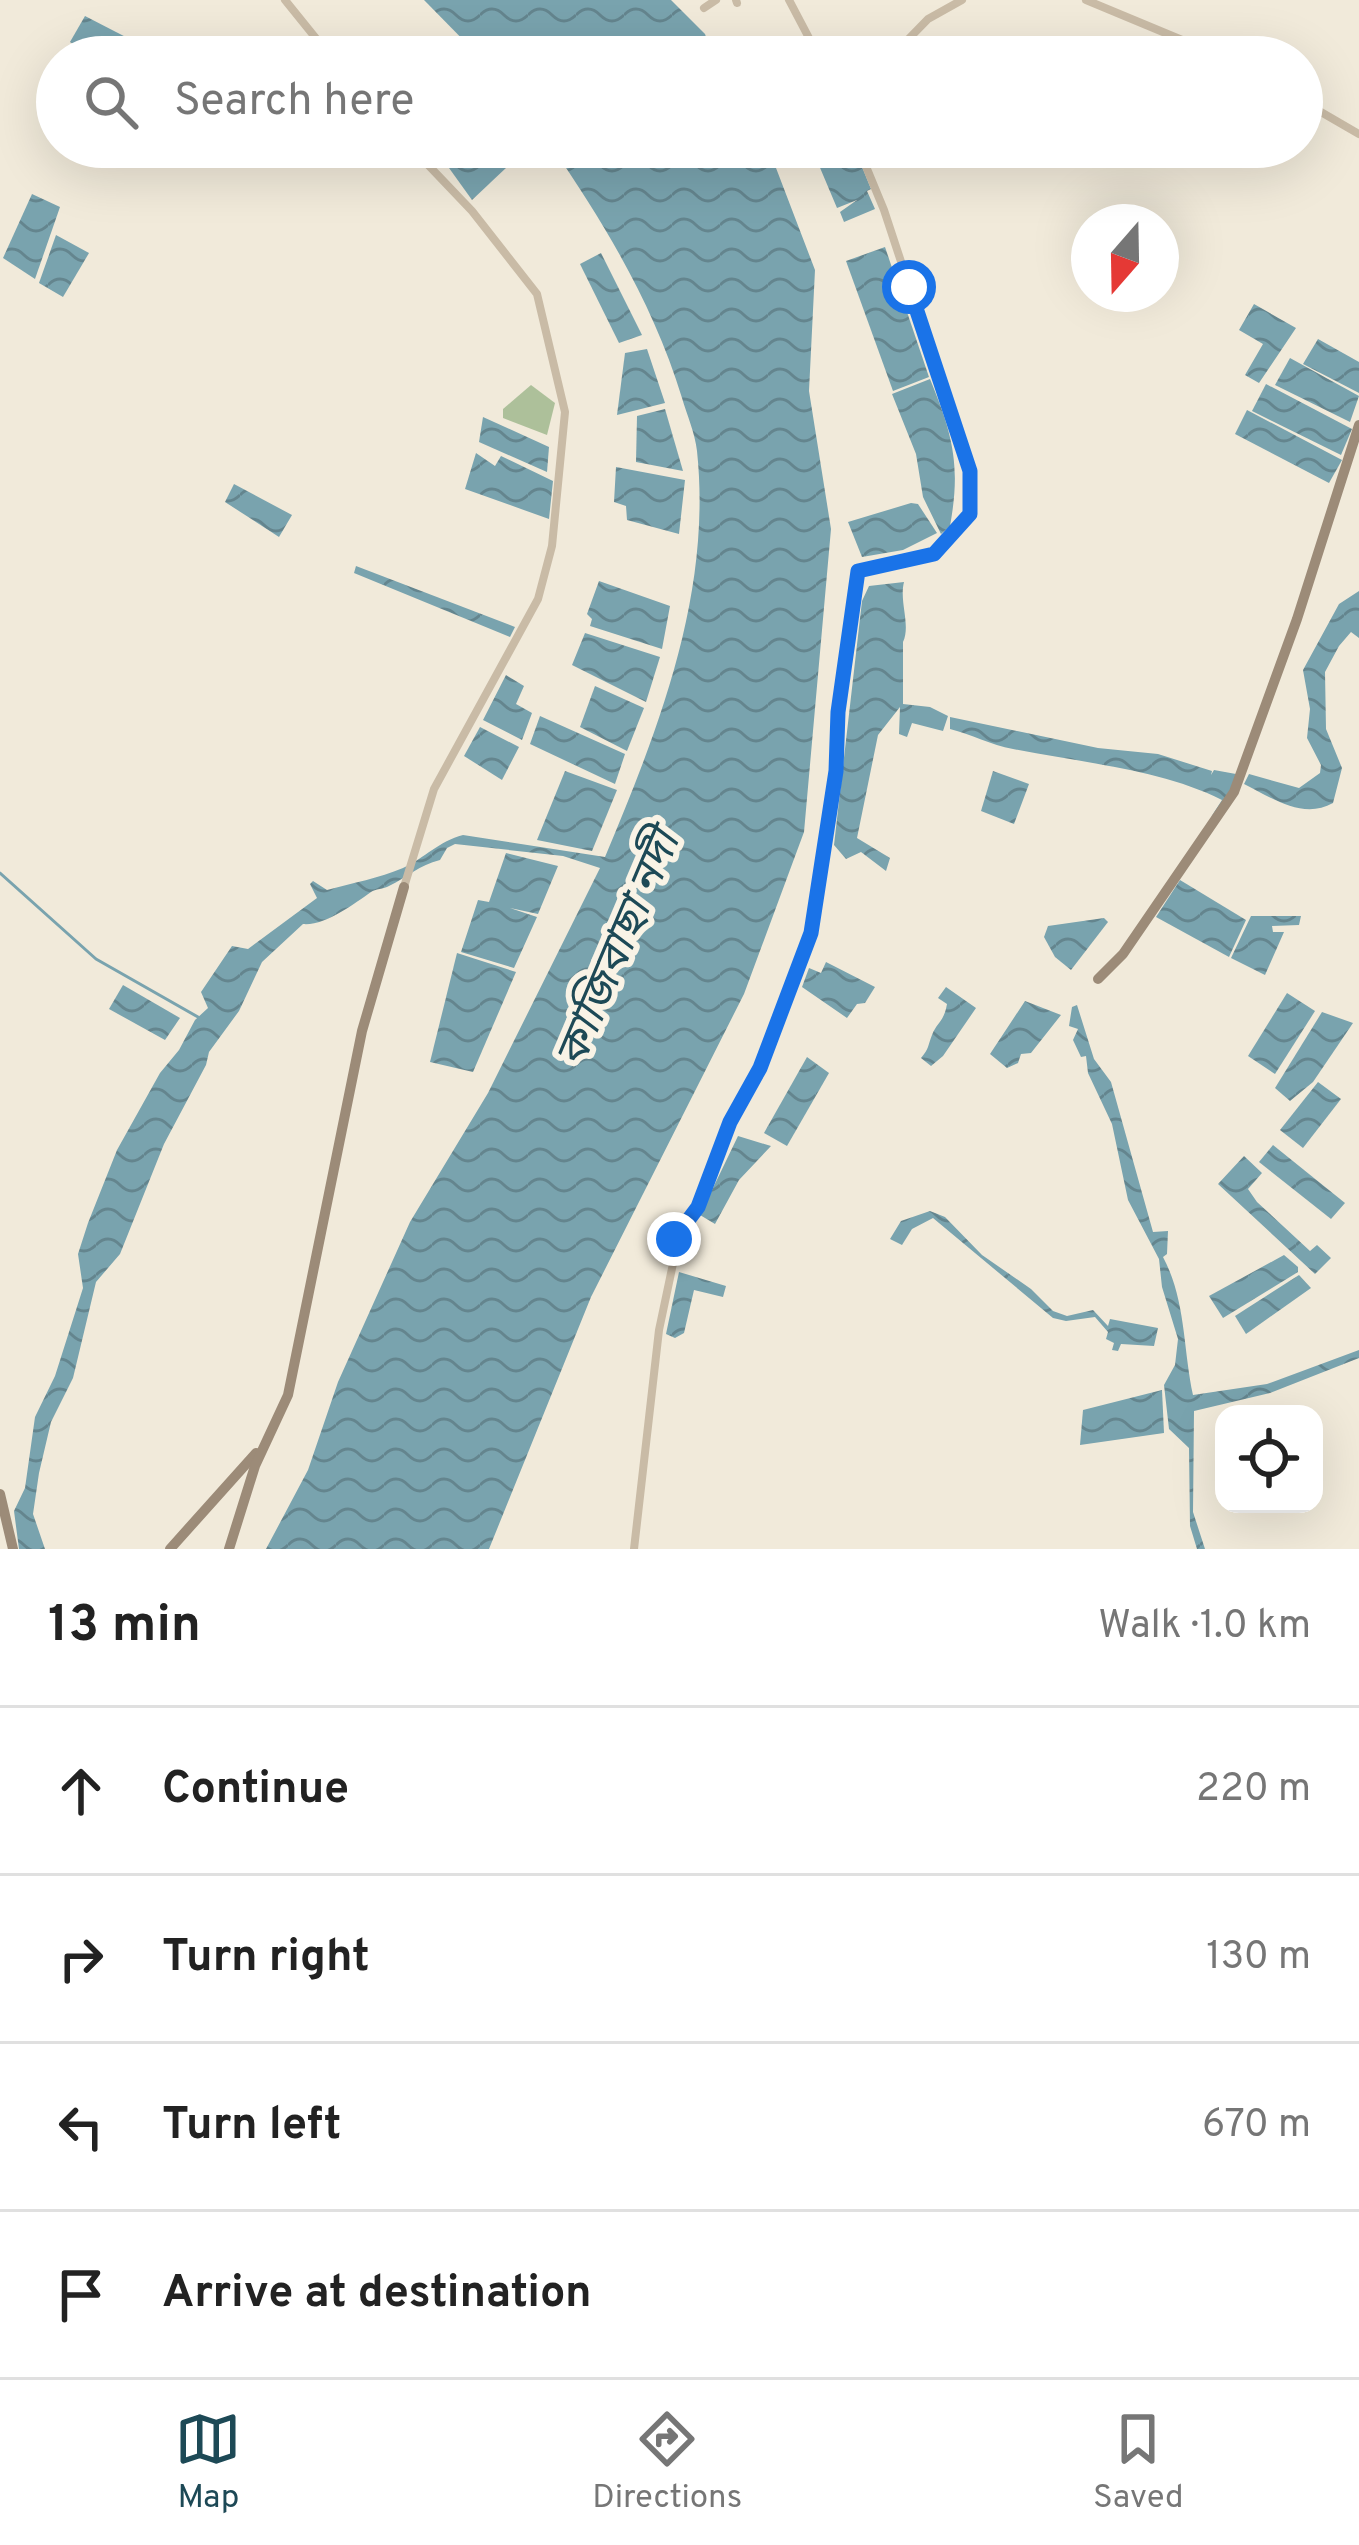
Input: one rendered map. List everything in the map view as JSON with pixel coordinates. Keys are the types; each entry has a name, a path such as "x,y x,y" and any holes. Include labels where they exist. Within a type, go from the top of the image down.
{"street":[{"path":"285,0 314,36"},
{"path":"704,8 716,0"},
{"path":"790,0 808,36"},
{"path":"911,36 928,19 962,0"},
{"path":"1086,0 1173,36"},
{"path":"1323,113 1359,134"},
{"path":"229,1549 288,1395 362,1031 434,789 538,599 552,546 565,412 537,295 472,211 431,168"},
{"path":"634,1549 674,1239 698,1207 730,1122 760,1068 811,933 836,771 838,712 858,571 934,554 970,514 970,471 867,168"},
{"path":"1098,980 1138,934 1243,774 1359,425"},
{"path":"170,1549 269,1436"},
{"path":"0,1494 13,1549"}],"green space":[{"path":"531,385 555,403 547,435 503,418 503,409"}],"water":[{"path":"424,0 671,0 706,36 459,36"},
{"path":"85,16 124,36 73,36"},
{"path":"449,168 506,168 472,200"},
{"name":"কাজিবাছা নদী","path":"565,168 776,168 815,270 809,391 831,529 804,832 744,994 591,1297 489,1549 266,1549 308,1470 338,1382 410,1222 488,1093 600,868 563,856 455,844 440,860 321,922 303,924 262,962 239,1011 209,1052 164,1144 120,1254 96,1282 73,1378 51,1422 39,1473 33,1514 45,1549 19,1549 14,1511 25,1488 35,1417 55,1376 83,1288 78,1254 88,1223 117,1150 160,1073 208,1008 201,992 232,946 248,949 317,898 310,884 313,881 327,890 385,875 463,835 605,857 677,659 697,557 700,504 696,444 671,364 609,237"},
{"path":"820,168 862,168 875,209 844,222 840,212 857,200 837,208"},
{"path":"32,194 60,207 35,279 3,258"},
{"path":"56,235 89,253 63,297 39,283"},
{"path":"885,247 929,377 893,391 846,261"},
{"path":"601,253 642,335 619,343 580,264"},
{"path":"1254,304 1296,328 1259,383 1245,375 1263,344 1239,330"},
{"path":"1318,339 1359,362 1359,393 1303,364"},
{"path":"647,349 665,403 617,415 625,353"},
{"path":"1290,358 1359,396 1350,422 1275,385"},
{"path":"930,379 955,468 950,526 941,534 923,497 916,454 892,394"},
{"path":"1266,384 1352,429 1341,455 1252,411"},
{"path":"665,409 683,471 636,462 637,416"},
{"path":"1247,410 1342,460 1329,483 1235,434"},
{"path":"483,417 549,447 547,472 479,442"},
{"path":"476,453 495,466 501,456 553,481 549,519 465,489"},
{"path":"616,467 685,480 679,534 627,520 626,506 614,502"},
{"path":"234,484 292,515 279,537 225,502"},
{"path":"918,504 937,533 903,550 862,557 848,522"},
{"path":"356,566 515,627 510,637 354,573"},
{"path":"599,581 670,606 662,649 590,626 592,619 587,614"},
{"path":"904,582 903,704 930,707 948,716 943,731 912,723 907,737 899,734 900,707 878,735 857,838 890,858 886,871 861,852 846,859 834,845 862,601 869,586"},
{"path":"1359,591 1359,638 1351,632 1325,672 1326,729 1342,768 1333,803 1310,809 1288,805 1244,784 1249,774 1299,788 1320,773 1321,765 1307,738 1310,709 1303,670 1339,604"},
{"path":"585,633 660,657 646,702 572,665"},
{"path":"506,675 524,686 516,704 532,713 522,740 483,720"},
{"path":"595,686 644,708 627,751 580,727"},
{"path":"540,716 625,754 615,784 530,744"},
{"path":"950,717 1098,748 1158,754 1212,771 1211,775 1214,770 1236,774 1235,787 1211,817 1222,800 1198,789 1147,774 997,745 950,729"},
{"path":"480,727 519,747 502,780 464,756"},
{"path":"565,771 617,790 592,851 537,840"},
{"path":"993,771 1029,784 1014,824 981,811"},
{"path":"506,853 558,866 538,914 510,908 537,917 514,968 461,952 478,900 489,902"},
{"path":"1180,880 1246,920 1229,957 1156,917"},
{"path":"1251,916 1301,916 1299,925 1272,926 1273,932 1284,932 1265,975 1231,958"},
{"path":"1104,918 1108,922 1071,970 1055,957 1044,937 1048,926"},
{"path":"457,953 516,972 473,1072 430,1062"},
{"path":"826,962 875,987 847,1018 802,987 809,968 821,973"},
{"path":"123,985 180,1018 165,1040 109,1009"},
{"path":"946,987 976,1008 931,1066 921,1058 944,1015 947,1004 938,998"},
{"path":"1287,993 1315,1011 1275,1074 1248,1056"},
{"path":"1025,1001 1061,1015 1031,1053 1021,1054 1018,1063 1007,1068 990,1054"},
{"path":"1077,1005 1094,1059 1111,1082 1153,1232 1168,1231 1163,1257 1180,1307 1193,1395 1267,1384 1359,1350 1359,1358 1270,1393 1194,1411 1193,1512 1205,1549 1197,1549 1190,1526 1189,1448 1169,1429 1164,1385 1175,1365 1178,1339 1159,1259 1128,1200 1112,1124 1088,1073 1086,1056 1081,1057 1073,1040 1078,1029 1069,1026 1072,1007"},
{"path":"1322,1012 1353,1023 1313,1082 1290,1101 1275,1088"},
{"path":"807,1057 829,1073 787,1146 764,1133"},
{"path":"1318,1082 1341,1099 1303,1148 1280,1130"},
{"path":"738,1136 771,1146 739,1180 715,1224 700,1215"},
{"path":"1273,1145 1345,1203 1331,1219 1259,1162"},
{"path":"1244,1156 1262,1173 1248,1189 1257,1202 1310,1251 1317,1245 1331,1258 1315,1274 1218,1184"},
{"path":"930,1211 945,1217 982,1255 1031,1289 1053,1311 1067,1316 1093,1310 1108,1326 1110,1319 1158,1328 1154,1346 1121,1344 1118,1351 1112,1350 1114,1343 1106,1339 1108,1332 1095,1317 1053,1318 933,1218 912,1229 902,1245 890,1239 901,1221"},
{"path":"1284,1255 1298,1272 1223,1318 1209,1296"},
{"path":"679,1272 726,1286 723,1297 694,1290 684,1333 675,1338 666,1334"},
{"path":"1299,1275 1311,1288 1246,1334 1235,1316"},
{"path":"1162,1390 1164,1433 1080,1445 1083,1410"}],"waterway":[{"path":"0,873 96,959 198,1017"}],"route":[{"path":"674,1239 698,1207 730,1122 760,1068 811,933 836,771 838,712 858,571 934,554 970,514 970,471 909,287"}]}
